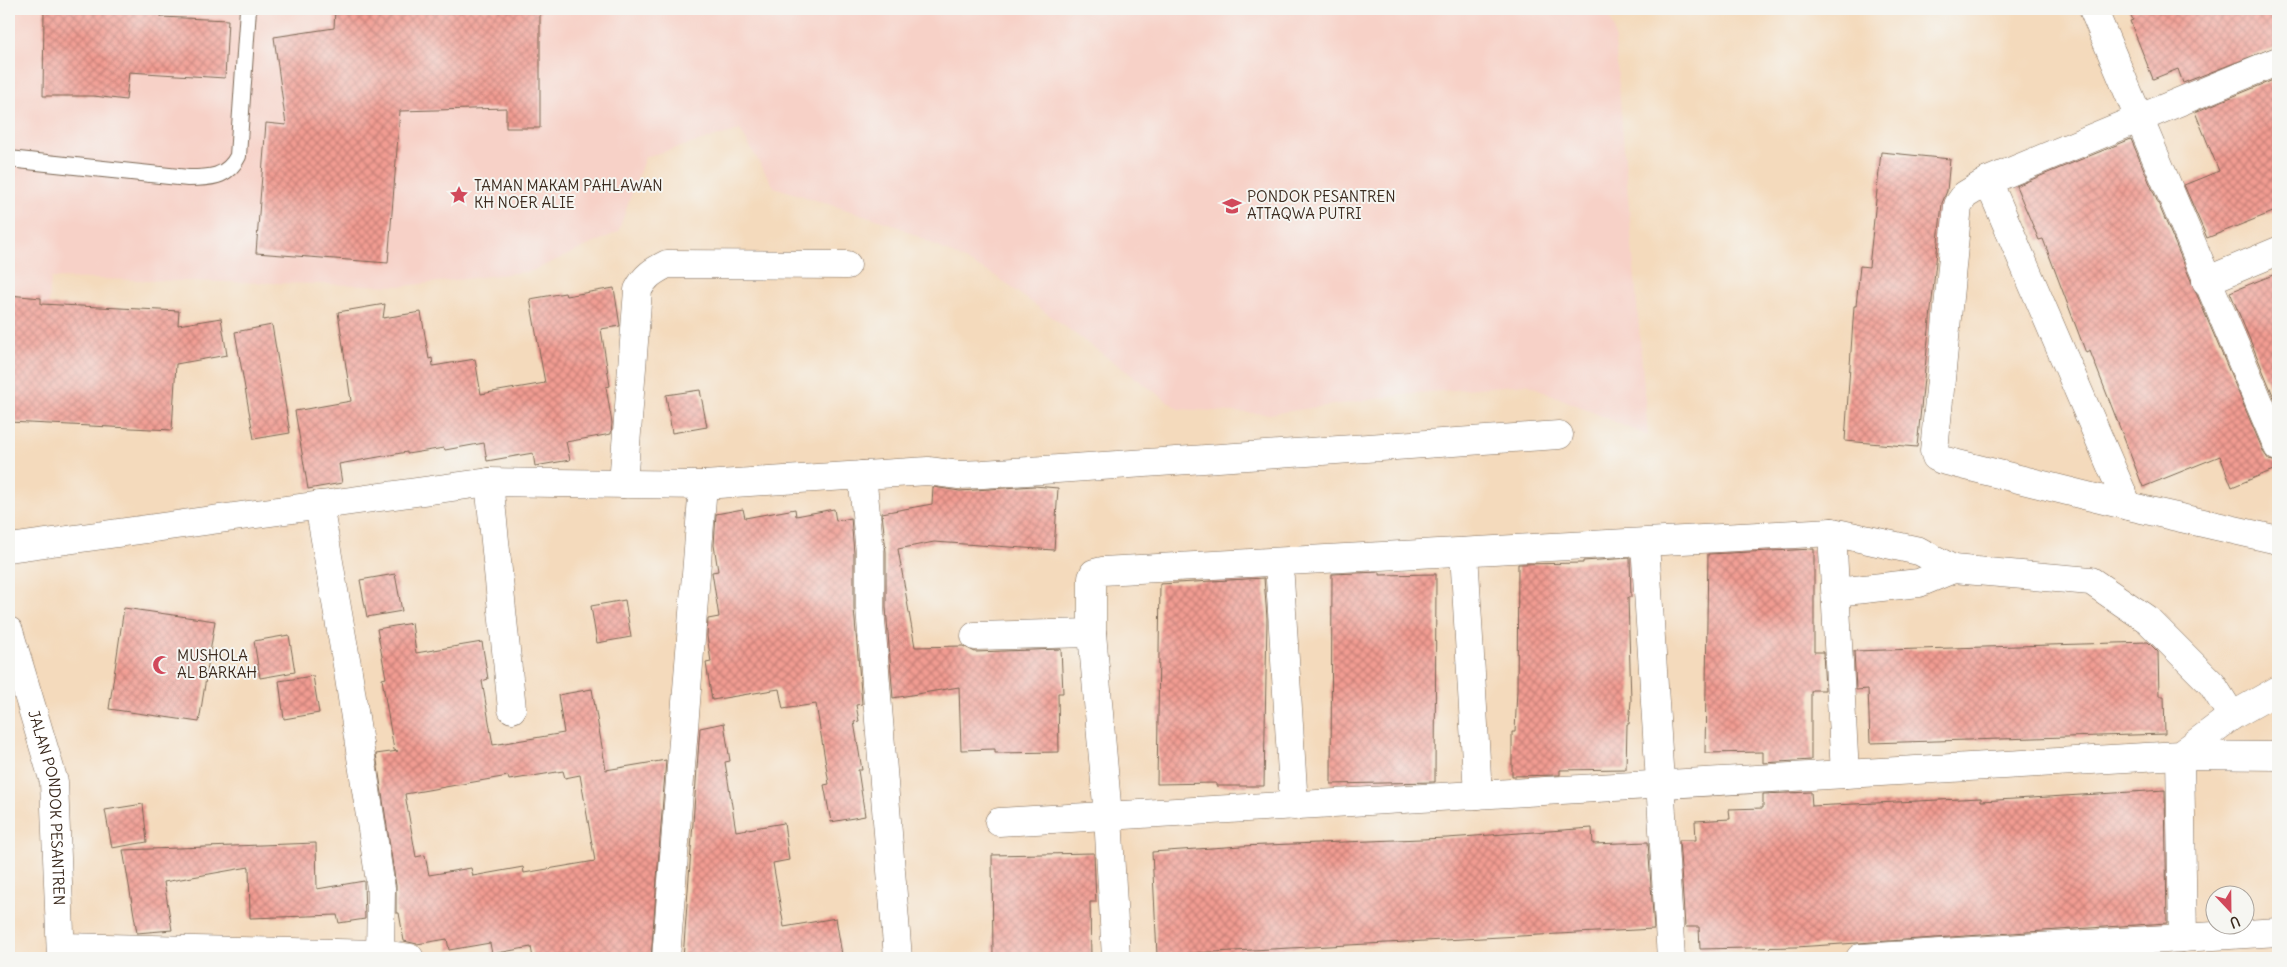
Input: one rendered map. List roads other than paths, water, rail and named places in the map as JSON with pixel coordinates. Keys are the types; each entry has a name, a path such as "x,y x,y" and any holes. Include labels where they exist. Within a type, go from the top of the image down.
{"street":[{"path":"2093,9 2206,281 2276,432"},
{"path":"2278,61 1988,181 1965,195 1958,205 1934,454 1942,460 2128,506 2278,540"},
{"path":"1988,181 2128,506"},
{"path":"2206,281 2278,251"},
{"path":"623,484 638,290 643,280 652,271 667,264 848,265"},
{"path":"9,548 489,482 703,485 928,472 959,475 983,474 1559,435"},
{"path":"862,475 870,552 870,618 898,958"},
{"path":"489,482 512,709"},
{"path":"666,958 703,485"},
{"path":"319,505 380,888 380,956"},
{"path":"1832,532 1845,774"},
{"path":"1116,958 1108,816 1092,632 1092,578 1098,572 1832,532 1919,551 1953,569 2091,581 2148,620 2212,684 2232,716"},
{"path":"1645,543 1671,958"},
{"path":"1464,552 1478,795"},
{"path":"1279,563 1294,806"},
{"path":"1836,592 1919,583 1953,569"},
{"name":"JALAN PONDOK PESANTREN","path":"9,631 54,782 61,952"},
{"path":"975,636 1092,632"},
{"path":"2180,755 2232,716 2278,690"},
{"path":"2180,755 2183,938"},
{"path":"999,822 2180,755 2278,756"},
{"path":"1860,958 2278,932"},
{"path":"61,952 410,958"}],"lane":[{"path":"9,159 188,178 216,177 225,172 234,164 238,156 248,9"}],"place":[{"name":"TAMAN MAKAM PAHLAWAN KH NOER ALIE","path":"459,195"},
{"name":"PONDOK PESANTREN ATTAQWA PUTRI","path":"1232,206"},
{"name":"MUSHOLA AL BARKAH","path":"162,665"}]}
